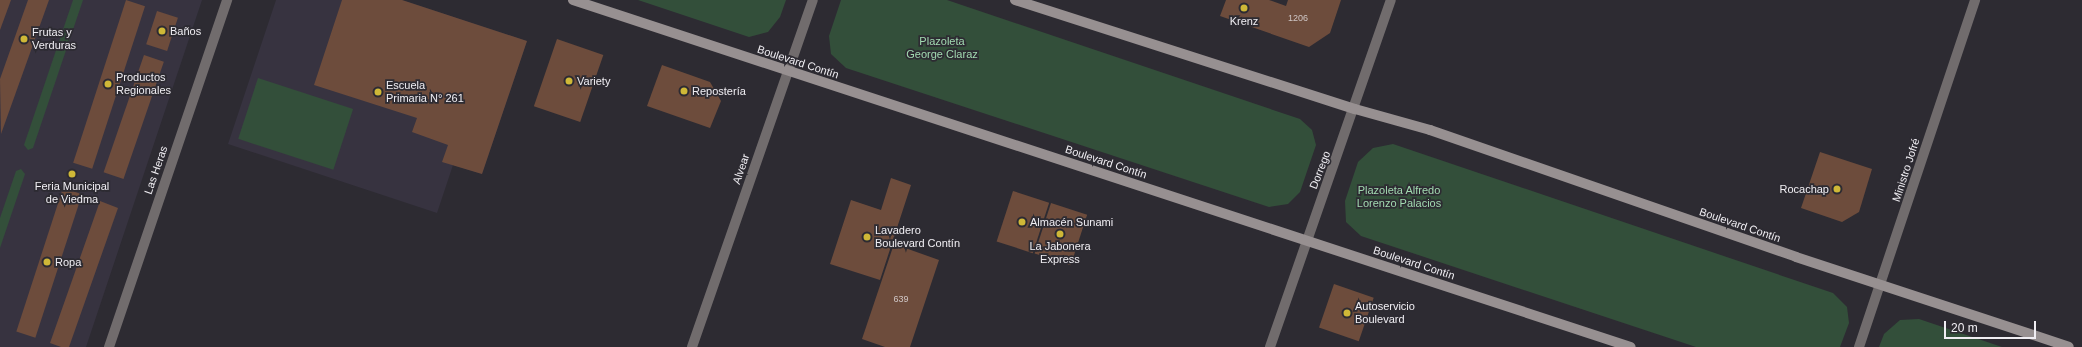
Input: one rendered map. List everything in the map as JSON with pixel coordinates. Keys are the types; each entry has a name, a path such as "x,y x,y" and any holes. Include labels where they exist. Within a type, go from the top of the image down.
{"main road":[{"name":"Boulevard Contín","path":"574,0 788,72 1631,347"},
{"name":"Boulevard Contín","path":"1015,0 1354,109 1430,130 1796,257 1882,283 2069,347"}],"street":[{"name":"Las Heras","path":"109,347 227,0"},
{"name":"Alvear","path":"692,347 813,0"},
{"name":"Dorrego","path":"1270,347 1306,240 1354,109 1391,0"},
{"name":"Ministro Jofré","path":"1859,347 1882,283 1975,0"}],"shaded area":[{"name":"Feria Municipal de Viedma","path":"0,0 202,0 86,347 0,347"},
{"name":"Escuela Primaria N° 261","path":"276,0 402,0 527,41 482,174 453,165 437,213 228,144"}],"green space":[{"path":"73,0 83,0 33,148 28,150 24,145"},
{"path":"638,0 786,0 780,17 768,32 749,37"},
{"name":"Plazoleta George Claraz","path":"841,0 947,0 1300,119 1312,130 1316,145 1300,192 1288,204 1269,207 846,68 831,54 829,36"},
{"path":"258,78 353,109 333,170 238,139"},
{"name":"Plazoleta Alfredo Lorenzo Palacios","path":"1393,144 1833,293 1847,307 1849,323 1840,347 1696,347 1361,236 1346,222 1345,201 1358,162 1373,148"},
{"path":"21,169 25,174 0,248 0,218 16,171"},
{"path":"1919,319 2002,347 1879,347 1884,334 1900,320"}],"building":[{"name":"Frutas y Verduras","path":"0,0 11,0 0,30"},
{"name":"Frutas y Verduras","path":"28,0 49,0 1,134 0,79"},
{"name":"Productos Regionales","path":"126,0 145,6 92,169 73,163"},
{"name":"Escuela Primaria N° 261","path":"342,0 402,0 527,41 482,174 442,162 448,145 412,132 417,118 314,85"},
{"path":"1226,0 1269,0 1286,6 1288,0 1341,0 1330,33 1309,47 1220,16"},
{"name":"Baños","path":"157,11 178,18 167,51 146,44"},
{"name":"Variety","path":"557,39 603,55 580,122 534,106"},
{"name":"Productos Regionales","path":"144,55 164,62 123,179 104,172"},
{"name":"Repostería","path":"662,65 710,82 721,101 710,128 647,106"},
{"name":"Rocachap","path":"1820,152 1872,169 1859,212 1842,222 1801,208"},
{"name":"Lavadero Boulevard Contín","path":"891,178 911,185 880,280 830,264 851,200 881,210"},
{"name":"Ropa","path":"63,188 82,194 35,338 16,332"},
{"name":"Almacén Sunami","path":"1013,191 1049,203 1033,253 997,241"},
{"name":"Ropa","path":"100,201 118,208 69,347 61,347 50,343"},
{"name":"La Jabonera Express","path":"1051,203 1087,215 1071,265 1035,253"},
{"path":"894,244 939,260 910,347 885,347 862,339"},
{"name":"Autoservicio Boulevard","path":"1334,284 1374,298 1359,341 1319,327"}],"place":[{"name":"Krenz","path":"1244,8"},
{"name":"Baños","path":"162,31"},
{"name":"Frutas y Verduras","path":"24,39"},
{"name":"Variety","path":"569,81"},
{"name":"Productos Regionales","path":"108,84"},
{"name":"Repostería","path":"684,91"},
{"name":"Escuela Primaria N° 261","path":"378,92"},
{"name":"Feria Municipal de Viedma","path":"72,174"},
{"name":"Rocachap","path":"1837,189"},
{"name":"Almacén Sunami","path":"1022,222"},
{"name":"La Jabonera Express","path":"1060,234"},
{"name":"Lavadero Boulevard Contín","path":"867,237"},
{"name":"Ropa","path":"47,262"},
{"name":"Autoservicio Boulevard","path":"1347,313"}]}
